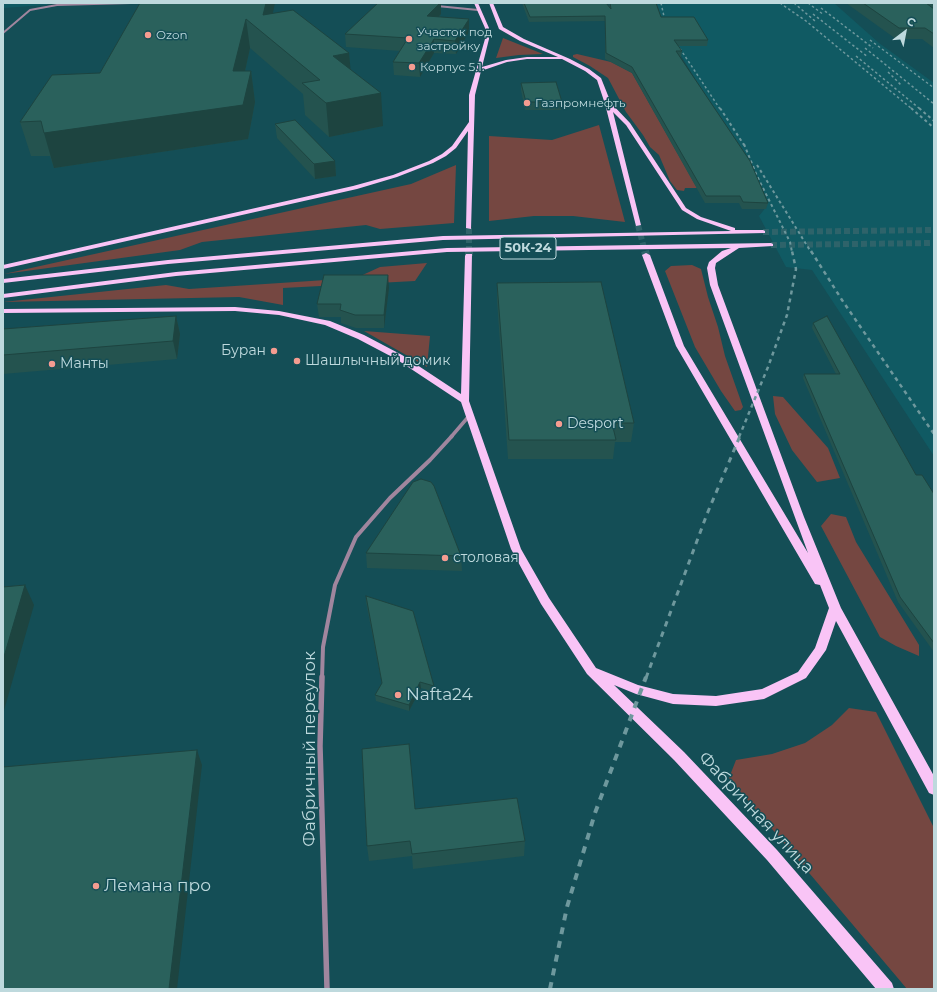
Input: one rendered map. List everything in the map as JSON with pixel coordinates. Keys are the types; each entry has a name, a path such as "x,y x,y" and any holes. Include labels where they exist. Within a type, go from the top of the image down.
{"main road":[{"path":"468,228 472,95 487,39 487,28 476,3"},
{"path":"491,3 501,28 522,40 568,60 587,70 599,79 608,104 638,225"},
{"path":"478,70 506,61 527,58 568,60"},
{"path":"608,104 628,124 684,209 699,218 744,232 763,232"},
{"path":"3,267 355,188 395,176 431,162 444,155 454,146 471,123"},
{"name":"50К-24","path":"3,281 168,262 443,238 744,232"},
{"path":"591,671 636,689 673,699 716,701 764,694 802,675 820,650 835,608 799,517 714,285 711,268 719,256 732,249 750,245 771,245"},
{"name":"50К-24","path":"3,296 176,274 364,256 447,250 750,245"},
{"path":"646,255 680,346 835,608 934,789"},
{"name":"Фабричная улица","path":"469,256 466,401 469,416 516,549 545,601 591,671 679,756 772,855 886,989"},
{"path":"3,311 235,309 313,320 326,323 361,337 399,357 466,401"}],"street":[{"path":"3,34 30,10 58,4 132,3"},
{"path":"431,6 478,10"},
{"name":"Фабричный переулок","path":"327,989 320,746 323,647 335,585 356,537 390,498 430,460 469,416"}],"shaded area":[{"path":"3,3 48,3 47,5 3,8"},
{"path":"656,3 834,3 879,43 934,83 934,456 812,270 786,267 759,216 767,206 733,141 665,32"},
{"path":"503,38 543,54 496,58"},
{"path":"577,54 611,62 632,73 697,188 685,188 684,191 677,190 670,181 659,155 650,147 626,112 608,78 573,57 573,55"},
{"path":"599,125 625,222 573,216 534,216 489,221 489,136 552,140"},
{"path":"456,165 454,223 380,229 366,225 202,242 180,250 4,274 411,184"},
{"path":"427,263 415,281 283,288 283,305 239,297 3,302 166,285 189,289 356,278 380,267"},
{"path":"692,265 701,269 725,356 743,407 741,410 735,411 721,391 695,347 665,271 671,266"},
{"path":"364,331 430,336 427,367"},
{"path":"773,396 783,397 828,448 840,478 817,482 792,450 775,414"},
{"path":"831,514 846,517 856,542 919,645 919,656 880,637 821,526"},
{"path":"849,708 876,712 934,828 934,989 907,989 729,778 736,760 772,754 805,743 832,725"}],"building":[{"path":"140,3 266,3 263,15 293,10 349,53 333,56 381,93 326,103 302,83 320,80 246,19 233,71 251,71 243,105 44,133 41,121 20,122 52,75 100,73"},
{"path":"378,3 440,3 427,16 469,19 455,41 434,39 419,63 393,62 408,38 345,34"},
{"path":"524,3 606,3 611,9 610,3 656,3 661,17 694,17 708,40 674,40 682,51 676,51 750,161 768,203 743,202 740,196 706,196 632,67 606,53 605,16 530,17"},
{"path":"863,3 926,3 934,9 934,34 925,28 899,28"},
{"path":"556,82 562,102 526,102 521,83"},
{"path":"295,120 335,161 314,164 275,124"},
{"path":"324,275 388,275 384,315 355,315 340,310 341,304 317,304"},
{"path":"601,282 634,423 612,423 616,440 509,440 497,283"},
{"path":"176,316 173,341 3,355 3,329"},
{"path":"827,316 916,475 922,475 934,494 934,643 900,597 804,374 840,374 813,323"},
{"path":"421,479 431,482 434,486 461,556 366,553 413,482"},
{"path":"25,585 3,660 3,587"},
{"path":"366,596 413,611 434,686 420,682 409,705 375,695 382,683"},
{"path":"409,744 415,809 517,798 525,841 412,854 410,841 367,846 362,749"},
{"name":"Лемана про","path":"197,750 169,989 3,989 3,767"}],"tunnel":[{"path":"638,225 645,252"},
{"path":"469,228 469,256"},
{"path":"763,232 934,230"},
{"path":"771,245 934,243"},
{"path":"645,251 646,255"}],"railway":[{"path":"661,3 665,21 673,38 720,109"},
{"path":"780,3 806,21 912,109"},
{"path":"794,3 815,21"},
{"path":"808,3 824,15"},
{"path":"821,8 873,48"},
{"path":"813,14 868,57"},
{"path":"870,40 934,88"},
{"path":"865,48 934,104"},
{"path":"856,56 920,109"},
{"path":"888,72 902,86"},
{"path":"720,108 745,146"},
{"path":"911,108 934,128"},
{"path":"919,108 934,121"},
{"path":"745,146 757,176 790,242 792,252"},
{"path":"757,165 811,252"},
{"path":"739,437 768,367 787,315 796,269 792,251"},
{"path":"811,251 842,300 934,434"},
{"path":"646,678 707,514 740,436"},
{"path":"550,989 567,907 595,813 646,677"}],"place":[{"name":"Ozon","path":"148,35"},
{"name":"Участок под застройку","path":"409,39"},
{"name":"Корпус 5.1.","path":"412,67"},
{"name":"Газпромнефть","path":"527,103"},
{"name":"Буран","path":"274,351"},
{"name":"Шашлычный домик","path":"297,361"},
{"name":"Манты","path":"52,364"},
{"name":"Desport","path":"559,424"},
{"name":"столовая","path":"445,558"},
{"name":"Nafta24","path":"398,695"},
{"name":"Лемана про","path":"96,886"}]}
